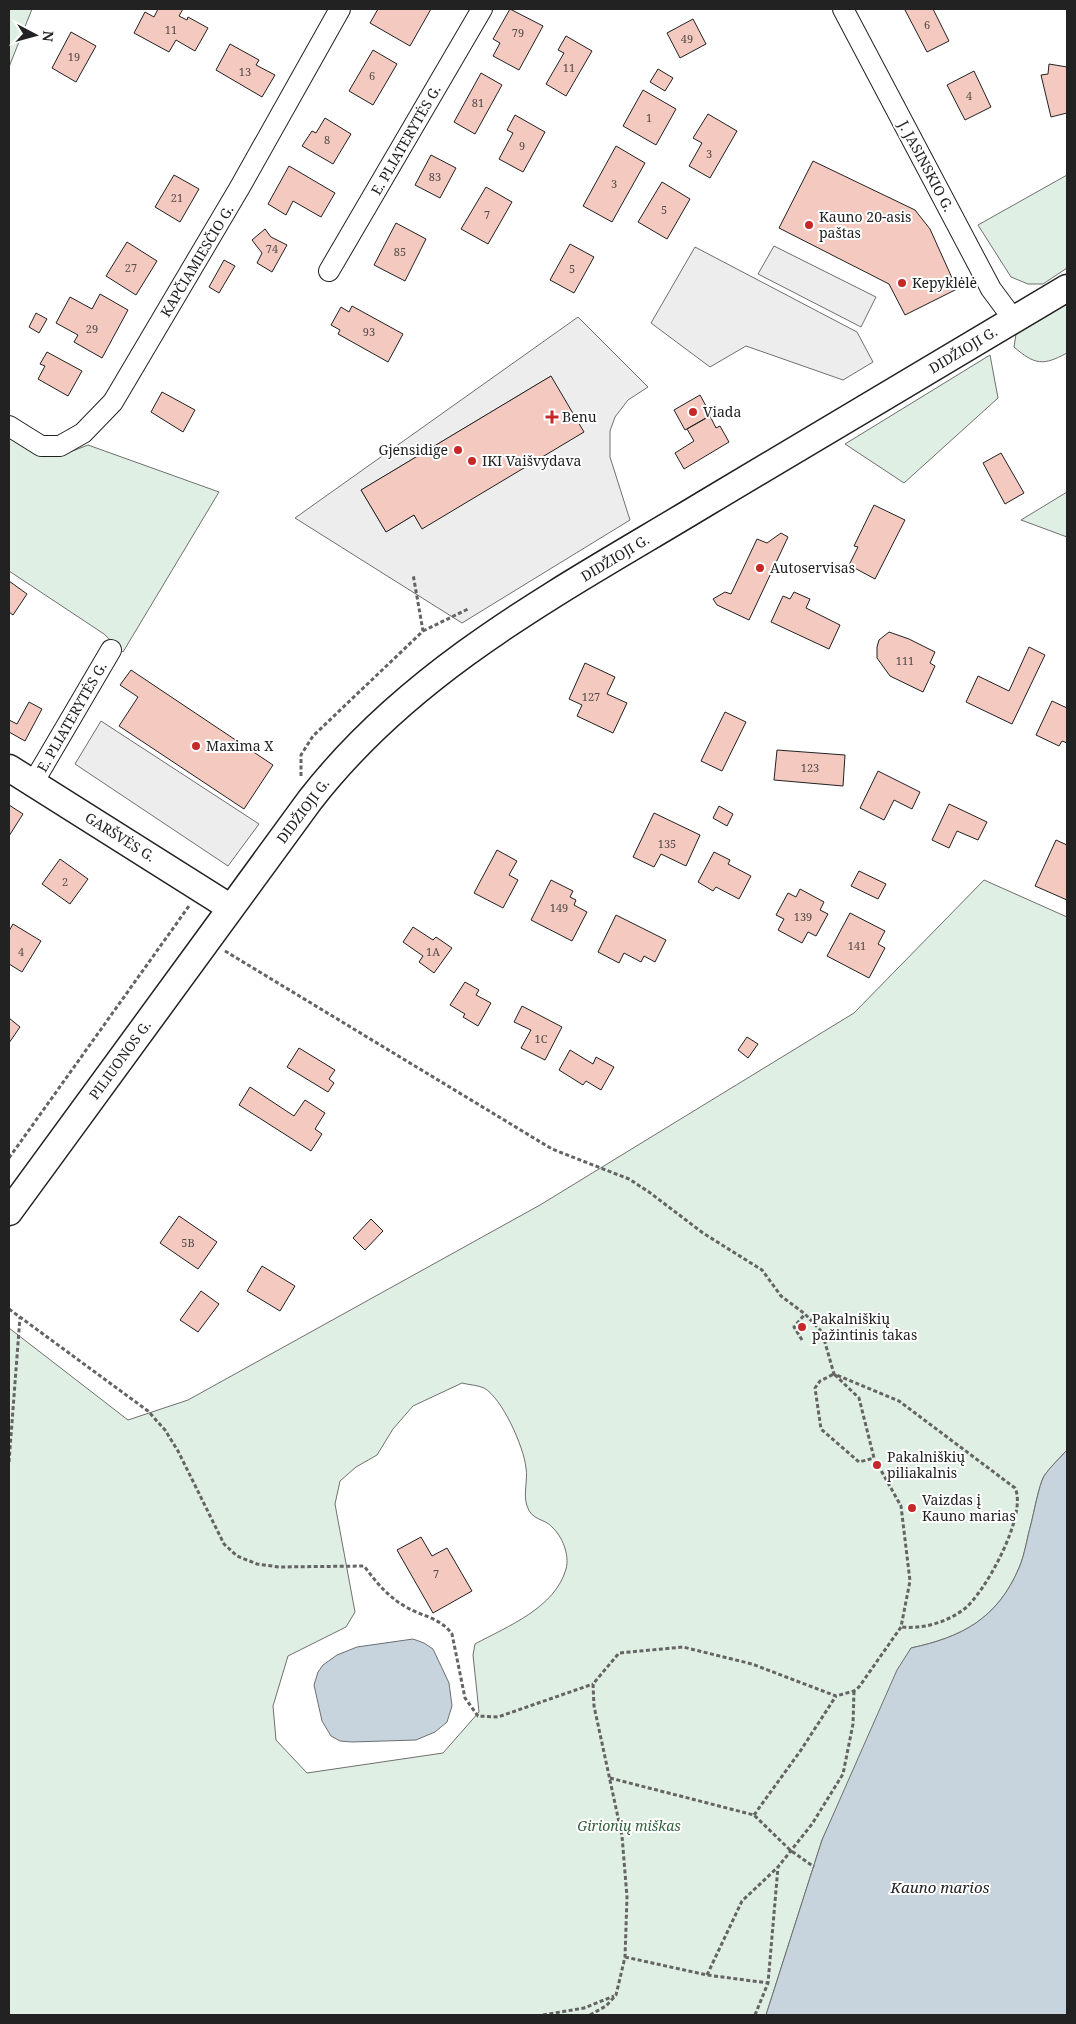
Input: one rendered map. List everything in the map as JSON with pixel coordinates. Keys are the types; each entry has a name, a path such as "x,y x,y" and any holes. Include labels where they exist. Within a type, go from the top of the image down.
{"main road":[{"name":"DIDŽIOJI G.","path":"231,908 327,778 369,732 442,670 508,624 563,589 1067,288"},
{"name":"GARŠVĖS G.","path":"9,768 231,908"},
{"name":"PILIUONOS G.","path":"9,1212 231,908"}],"street":[{"name":"KAPČIAMIESČIO G.","path":"9,426 42,446 60,446 83,433 113,402 240,187 340,9"},
{"name":"E. PLIATERYTĖS G.","path":"329,271 482,9"},
{"name":"J. JASINSKIO G.","path":"843,9 991,289 1014,320"},
{"name":"E. PLIATERYTĖS G.","path":"34,783 111,650"}],"path":[{"path":"413,574 423,631"},
{"path":"299,781 303,774 301,755 313,736 423,631 468,609"},
{"path":"9,1158 202,888"},
{"path":"9,1309 148,1411 165,1430 178,1451 224,1544 237,1556 257,1564 279,1567 364,1566 382,1591 406,1607 446,1625 452,1634 465,1698 478,1716 498,1717 593,1684 618,1652 682,1647 752,1664 836,1696 854,1691 859,1687 901,1627 910,1581 901,1506 874,1458 859,1398 834,1374 822,1332 804,1314 781,1296 762,1270 703,1233 629,1179 552,1149 208,939"},
{"path":"802,1340 794,1327 804,1314"},
{"path":"9,1462 20,1317"},
{"path":"874,1458 859,1462 821,1428 815,1388 820,1381 834,1374 899,1401 1015,1488 1019,1495 1016,1516 1003,1553 979,1592 964,1609 934,1624 917,1628 901,1627"},
{"path":"590,2015 606,2006 616,1995 626,1957 627,1897 622,1836 594,1706 593,1684"},
{"path":"707,1975 742,1901 778,1867 812,1824 842,1774 853,1724 854,1691"},
{"path":"754,1815 801,1750 836,1696"},
{"path":"610,1778 754,1815 790,1850 814,1867"},
{"path":"755,2015 768,1983 778,1867"},
{"path":"626,1957 707,1975 768,1983"},
{"path":"543,2015 584,2008 616,1995"}],"green space":[{"path":"9,9 32,9 9,67"},
{"path":"1067,175 1067,268 1043,284 1028,284 1011,277 978,225"},
{"path":"1067,304 1067,353 1052,360 1039,362 1014,347 1016,334"},
{"path":"990,355 998,398 904,483 845,444"},
{"path":"9,436 62,455 88,445 219,492 123,652 104,634 9,571"},
{"path":"1067,492 1067,537 1021,520"},
{"name":"Girionių miškas","path":"984,880 1067,917 1067,1450 1049,1469 1042,1480 1021,1563 1010,1586 1000,1600 989,1613 962,1631 946,1638 911,1648 822,1840 766,2015 9,2015 9,1328 128,1420 188,1400 540,1205 854,1013","holes":["462,1383 484,1388 491,1393 505,1412 517,1436 524,1459 527,1506 535,1517 549,1524 559,1535 566,1552 566,1569 552,1595 541,1605 515,1623 475,1644 473,1655 479,1712 443,1753 307,1773 276,1740 273,1706 288,1656 346,1627 355,1612 335,1504 340,1481 356,1467 377,1455 393,1429 413,1406"]}],"shaded area":[{"path":"774,246 876,297 861,327 758,274"},
{"path":"695,247 857,332 873,362 843,380 746,346 710,367 651,323"},
{"path":"578,317 648,387 628,400 615,417 610,431 610,457 630,520 462,623 295,518","holes":["551,376 420,525 414,515 386,532 361,490"]},
{"path":"101,721 259,824 228,866 75,764"}],"water":[{"name":"Kauno marios","path":"1067,1450 1067,2015 766,2015 822,1840 897,1670 911,1648 946,1638 962,1631 989,1613 1000,1600 1010,1586 1021,1563 1042,1480 1049,1469"},
{"path":"413,1639 433,1649 449,1683 452,1706 447,1722 435,1732 416,1740 352,1742 340,1741 331,1736 322,1721 314,1685 318,1672 323,1665 337,1655 357,1647"}],"building":[{"path":"158,9 183,9 179,16 187,20 188,17 208,28 195,51 176,40 169,52 134,33 145,12 154,17"},
{"path":"378,9 431,9 410,46 370,23"},
{"path":"510,9 543,26 519,70 493,56 500,43 493,39"},
{"path":"933,9 949,41 927,52 905,10"},
{"path":"693,19 706,44 680,58 667,33"},
{"path":"71,32 96,46 76,82 52,68"},
{"path":"566,36 592,51 566,96 546,84 564,53 558,50"},
{"path":"230,44 259,60 256,65 275,75 262,97 216,70"},
{"path":"373,50 397,64 373,105 349,91"},
{"path":"1049,64 1067,67 1067,113 1051,117 1041,75 1048,74"},
{"path":"658,69 673,78 665,91 650,82"},
{"path":"974,71 991,107 965,120 947,85"},
{"path":"481,73 502,85 475,134 454,122"},
{"path":"643,90 676,109 656,145 623,126"},
{"path":"708,114 737,131 710,178 689,166 702,143 693,138"},
{"path":"515,115 545,132 523,172 499,159 513,133 507,130"},
{"path":"325,118 351,134 333,164 302,146 312,131 316,133"},
{"path":"616,146 645,163 612,222 583,206"},
{"path":"431,155 456,168 440,198 415,185"},
{"path":"813,161 915,210 930,229 957,289 905,315 889,284 779,228"},
{"path":"289,166 335,193 321,217 293,201 286,215 268,204"},
{"path":"174,175 199,189 180,222 155,207"},
{"path":"662,182 690,199 667,239 638,222"},
{"path":"486,187 512,202 488,244 461,229"},
{"path":"396,223 426,239 405,281 374,265"},
{"path":"265,229 271,237 287,245 272,272 257,263 262,253 252,240"},
{"path":"127,242 157,261 136,295 106,276"},
{"path":"570,244 594,257 574,293 550,280"},
{"path":"224,260 235,266 219,293 209,287"},
{"path":"100,294 128,310 102,358 74,342 78,335 56,323 70,297 92,309"},
{"path":"352,306 403,334 388,362 338,334 340,330 331,325 341,307 349,312"},
{"path":"36,313 47,319 39,333 29,327"},
{"path":"47,352 82,371 68,396 38,379 45,366 40,364"},
{"name":"IKI Vaišvydava","path":"551,376 584,432 422,529 414,515 386,532 361,490"},
{"path":"162,392 195,410 183,432 151,412"},
{"name":"Viada","path":"700,395 711,415 685,430 674,410"},
{"path":"710,416 716,428 720,426 729,442 684,469 675,453 694,441 687,429"},
{"path":"1001,453 1024,493 1005,504 983,463"},
{"path":"874,505 905,520 875,579 849,565 858,547 854,546"},
{"path":"781,533 788,537 749,620 717,605 713,599 725,592 731,594 757,539 767,543"},
{"path":"9,581 27,594 13,615 9,612"},
{"path":"794,592 810,599 806,608 840,625 829,649 771,622 783,596 790,599"},
{"path":"889,632 909,639 935,652 930,663 935,666 923,692 890,676 877,658 879,640"},
{"path":"1029,647 1045,655 1012,724 966,702 978,676 1009,691"},
{"path":"585,663 615,677 607,694 627,703 613,733 577,716 582,705 569,699"},
{"name":"Maxima X","path":"131,670 273,765 244,809 119,726 138,697 120,685"},
{"path":"1052,701 1067,708 1067,743 1062,741 1059,746 1036,735"},
{"path":"29,702 42,709 25,741 9,732 9,720 17,724"},
{"path":"725,712 746,722 722,771 701,761"},
{"path":"777,750 845,755 843,786 774,780"},
{"path":"878,771 920,792 912,809 894,800 884,820 860,808"},
{"path":"949,804 987,822 978,840 957,831 949,848 932,840"},
{"path":"9,805 23,814 9,836"},
{"path":"719,806 733,814 727,826 713,818"},
{"path":"654,813 700,835 686,866 661,854 654,867 633,857"},
{"path":"1056,840 1067,845 1067,900 1035,886"},
{"path":"497,850 517,861 509,875 518,880 503,908 474,893"},
{"path":"714,852 730,860 728,864 751,876 739,899 716,887 713,891 698,882"},
{"path":"60,859 88,879 70,904 42,884"},
{"path":"859,871 886,884 878,899 851,886"},
{"path":"551,880 573,891 570,897 576,900 574,905 587,912 572,941 531,920"},
{"path":"800,889 824,902 820,910 828,914 816,936 808,932 802,943 778,930 784,919 776,915 788,893 796,897"},
{"path":"850,913 885,931 878,944 885,948 869,978 827,956"},
{"path":"616,915 666,940 655,962 644,956 641,962 624,953 619,963 598,952"},
{"path":"13,924 41,941 22,972 9,964 9,931"},
{"path":"413,927 433,940 436,937 452,948 434,973 419,962 423,956 403,942"},
{"path":"465,982 479,990 476,995 491,1003 478,1026 463,1017 465,1014 450,1005"},
{"path":"522,1006 562,1027 545,1060 521,1048 531,1030 514,1022"},
{"path":"9,1018 20,1027 9,1043"},
{"path":"747,1037 758,1044 748,1058 738,1050"},
{"path":"299,1048 335,1070 329,1079 334,1083 328,1092 287,1067"},
{"path":"570,1050 593,1064 596,1057 614,1067 601,1090 586,1081 583,1085 559,1070"},
{"path":"250,1087 294,1116 305,1100 325,1113 315,1129 322,1134 311,1151 239,1105"},
{"path":"179,1216 217,1242 198,1269 160,1243"},
{"path":"371,1219 383,1231 365,1250 353,1238"},
{"path":"262,1266 295,1286 280,1311 247,1291"},
{"path":"201,1291 219,1304 198,1332 180,1320"},
{"path":"421,1537 432,1556 447,1548 472,1591 433,1613 397,1550"}],"place":[{"name":"Kauno 20-asis paštas","path":"809,225"},
{"name":"Kepyklėlė","path":"902,283"},
{"name":"Viada","path":"693,412"},
{"name":"Benu","path":"552,417"},
{"name":"Gjensidige","path":"458,450"},
{"name":"IKI Vaišvydava","path":"472,461"},
{"name":"Autoservisas","path":"760,568"},
{"name":"Maxima X","path":"196,746"},
{"name":"Pakalniškių pažintinis takas","path":"802,1327"},
{"name":"Pakalniškių piliakalnis","path":"877,1465"},
{"name":"Vaizdas į Kauno marias","path":"912,1508"}]}
